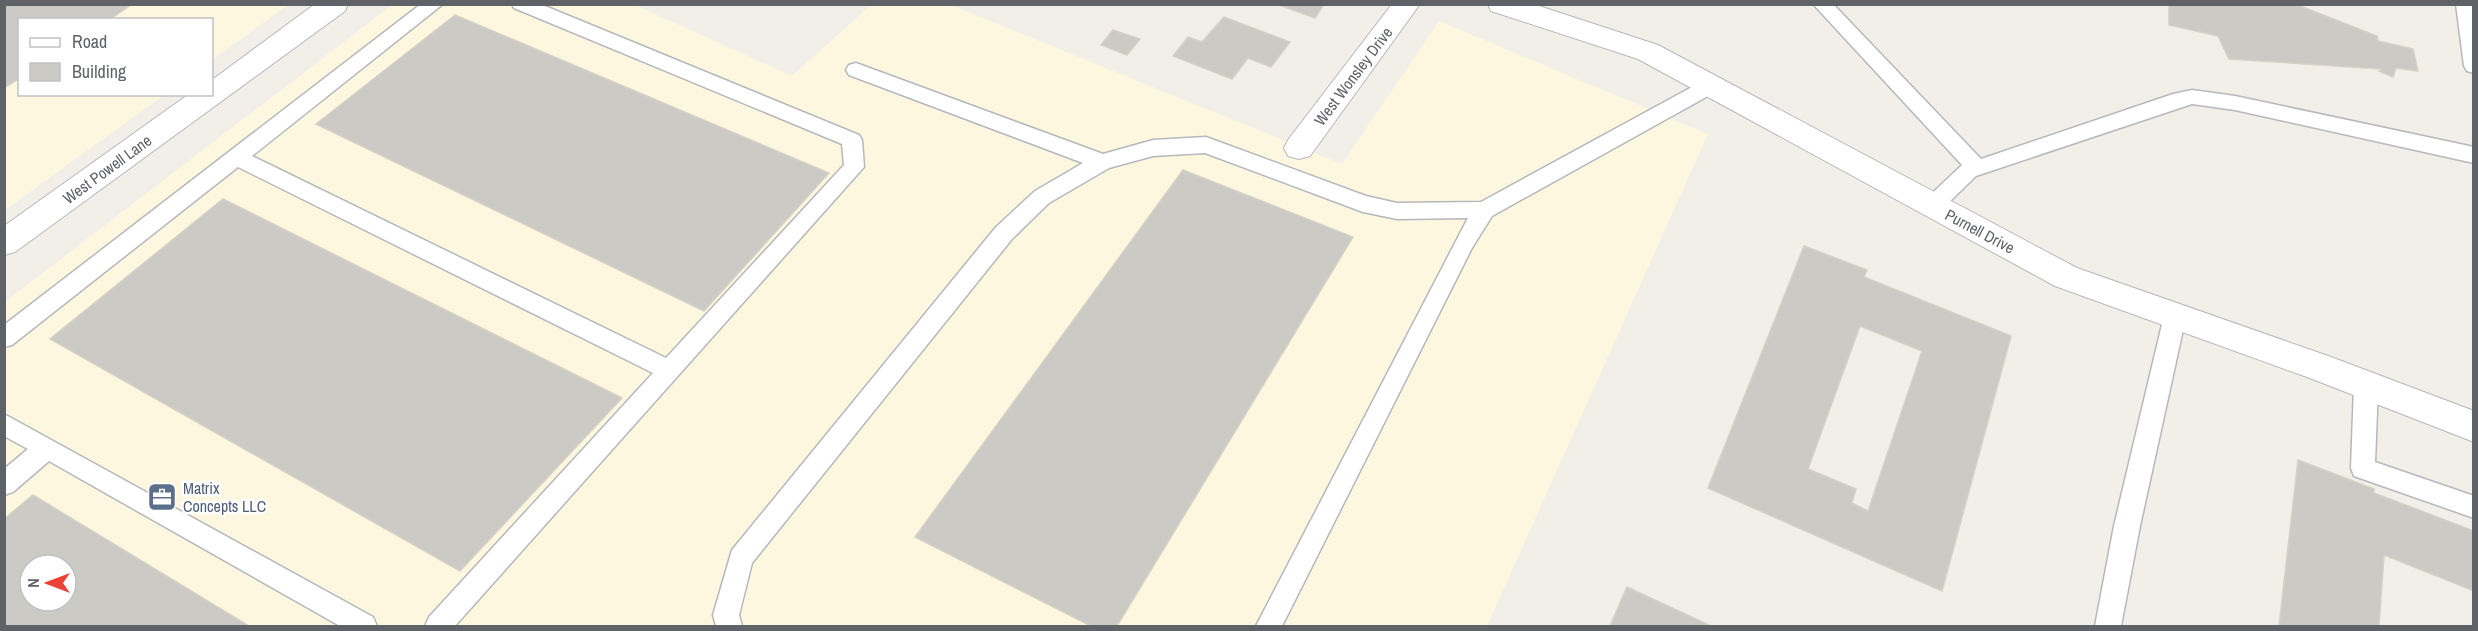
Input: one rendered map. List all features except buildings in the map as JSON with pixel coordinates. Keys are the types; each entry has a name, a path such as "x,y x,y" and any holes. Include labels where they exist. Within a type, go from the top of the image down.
{"street":[{"name":"West Powell Lane","path":"213,93 335,4"},
{"name":"West Wonsley Drive","path":"1299,148 1407,4"},
{"name":"Purnell Drive","path":"1501,4 1648,52 2067,277 2366,386 2474,428"},
{"name":"West Powell Lane","path":"4,243 208,96"}],"lane":[{"path":"4,338 434,4"},
{"path":"438,627 854,166 852,140 522,4"},
{"path":"1822,4 1978,169"},
{"path":"2465,4 2474,66"},
{"path":"856,70 1102,162"},
{"path":"729,627 726,615 741,558 1004,233 1042,197 1102,162 1153,148 1206,145 1363,204 1397,211 1484,210 1710,86"},
{"path":"1933,205 1969,171 2180,99 2192,97 2235,103 2474,155"},
{"path":"237,158 670,371"},
{"path":"1269,627 1437,300 1463,244 1484,210"},
{"path":"2108,627 2127,526 2175,316"},
{"path":"2366,386 2363,468 2474,507"},
{"path":"4,424 364,627"},
{"path":"4,484 47,448"}],"shaded area":[{"path":"5,5 288,5 213,59 213,18 18,18 18,96 163,96 5,210"},
{"path":"392,5 635,5 792,76 871,5 951,5 1342,164 1439,21 1708,134 1487,626 5,626 5,302"}],"place":[{"name":"Matrix Concepts LLC","path":"162,497"}]}
